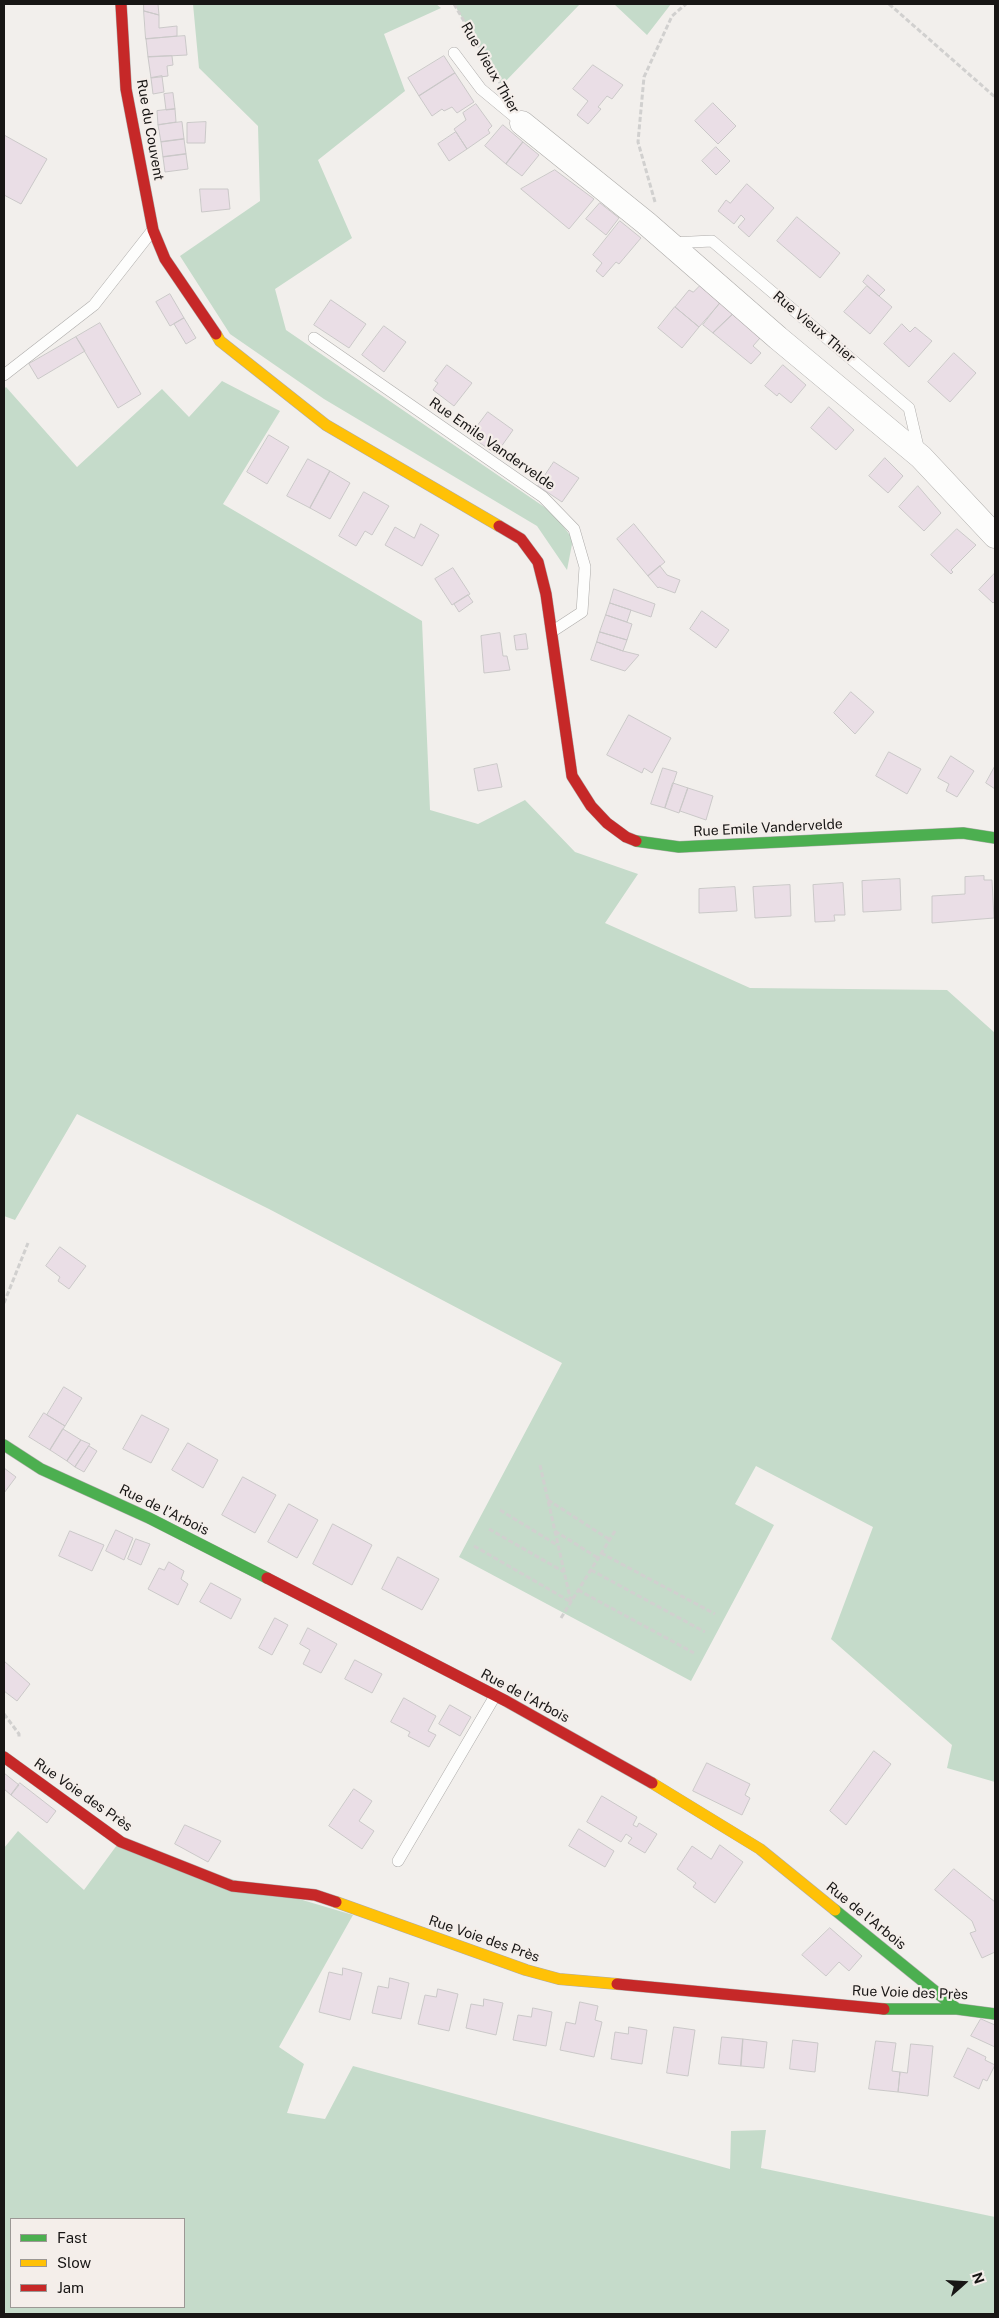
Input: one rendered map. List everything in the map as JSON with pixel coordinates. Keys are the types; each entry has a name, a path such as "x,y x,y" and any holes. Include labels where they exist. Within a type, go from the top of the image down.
{"street":[{"name":"Rue du Couvent","path":"121,4 126,88 153,230 165,259 220,341 326,426 521,539 538,562 553,631 572,776"},
{"name":"Rue Vieux Thier","path":"522,123 669,244 921,458 995,536"},
{"name":"Rue Emile Vandervelde","path":"572,776 586,801 608,826 636,841 679,848 963,833 995,838"},
{"name":"Rue de l'Arbois","path":"4,1445 41,1469 149,1518 495,1696 671,1794 760,1849 957,2009"},
{"name":"Rue Voie des Près","path":"4,1758 121,1842 232,1886 315,1895 526,1970 559,1979 887,2010 957,2009 995,2014"}],"lane":[{"path":"454,53 481,89 522,123"},
{"path":"4,376 94,305 153,230"},
{"name":"Rue Vieux Thier","path":"669,244 712,241 909,408 921,458"},
{"name":"Rue Emile Vandervelde","path":"314,338 543,497 574,529 585,567 582,612 553,631"},
{"path":"398,1861 495,1696"}],"path":[{"name":"Rue Vieux Thier","path":"454,4 502,86"},
{"path":"656,200 638,142 644,77 672,16 686,4"},
{"path":"889,4 995,97"},
{"path":"4,1303 28,1243"},
{"path":"540,1464 571,1602"},
{"path":"548,1499 610,1540"},
{"path":"500,1510 558,1545"},
{"path":"489,1529 564,1572"},
{"path":"555,1530 598,1558"},
{"path":"561,1618 614,1531"},
{"path":"474,1546 571,1602"},
{"path":"601,1553 715,1614"},
{"path":"591,1570 705,1632"},
{"path":"578,1590 694,1653"}],"green space":[{"path":"193,4 436,4 441,8 384,34 405,91 318,160 352,238 275,289 286,330 553,513 573,539 567,570 537,526 324,399 230,334 180,256 260,201 258,126 199,68"},
{"path":"454,4 580,4 502,85"},
{"path":"614,4 671,4 647,35"},
{"path":"222,381 280,411 223,504 422,621 430,810 478,824 525,800 575,852 638,874 605,923 750,988 947,990 995,1033 995,1782 947,1768 952,1745 831,1639 873,1527 756,1466 735,1504 774,1525 691,1681 459,1557 562,1363 269,1209 77,1114 15,1220 4,1216 4,389 6,387 77,467 162,389 189,417"},
{"path":"18,1831 84,1890 117,1845 353,1915 279,2047 304,2064 287,2113 325,2119 353,2066 730,2169 731,2131 766,2130 761,2168 995,2217 995,2314 4,2314 4,1848"}],"building":[{"path":"144,4 158,4 159,15 144,11"},
{"path":"144,11 159,15 159,28 177,26 177,36 146,39"},
{"path":"185,36 187,55 148,57 146,39"},
{"path":"172,56 173,65 167,66 168,76 151,78 148,57"},
{"path":"444,56 455,73 419,96 408,78"},
{"path":"593,65 623,85 612,99 607,96 598,107 601,109 588,124 577,115 588,101 573,89"},
{"path":"455,73 474,102 457,113 452,107 444,111 442,109 432,116 419,96"},
{"path":"162,76 164,92 153,94 151,78"},
{"path":"173,93 175,109 166,110 164,94"},
{"path":"713,103 736,126 718,144 695,121"},
{"path":"476,104 492,126 488,130 490,133 467,149 454,129 466,120 463,113"},
{"path":"175,109 176,122 158,125 157,111"},
{"path":"182,122 184,139 161,142 158,125"},
{"path":"206,122 205,143 187,143 187,123"},
{"path":"503,125 523,142 506,164 485,146"},
{"path":"456,132 467,149 449,161 438,144"},
{"path":"4,135 47,159 21,204 4,195"},
{"path":"184,139 186,154 163,157 161,142"},
{"path":"523,142 539,155 522,176 506,164"},
{"path":"716,147 730,161 716,175 702,161"},
{"path":"186,154 188,169 165,172 163,157"},
{"path":"555,170 594,199 569,229 521,189"},
{"path":"747,184 774,208 749,237 738,227 745,219 741,215 734,224 718,211 726,200 730,203"},
{"path":"200,189 228,189 230,209 202,212"},
{"path":"600,203 619,218 606,235 586,219"},
{"path":"797,217 840,253 820,278 777,241"},
{"path":"620,221 641,238 619,264 616,262 603,277 596,271 602,263 593,255"},
{"path":"868,275 885,290 879,296 863,282"},
{"path":"700,286 720,303 699,327 675,307 689,290 693,292"},
{"path":"867,286 892,307 870,334 844,312"},
{"path":"170,294 184,318 170,326 156,302"},
{"path":"331,300 366,324 349,348 314,325"},
{"path":"720,303 733,314 713,333 703,325"},
{"path":"675,307 699,327 682,348 658,328"},
{"path":"733,314 760,338 753,346 761,353 751,364 713,333"},
{"path":"184,318 196,338 186,344 174,324"},
{"path":"100,323 141,394 118,408 76,337"},
{"path":"902,324 910,332 915,327 932,341 909,367 884,344"},
{"path":"384,326 406,342 384,372 362,355"},
{"path":"76,337 85,351 38,379 29,364"},
{"path":"954,353 976,373 950,402 928,382"},
{"path":"447,365 472,383 454,406 433,390 438,383 435,381"},
{"path":"783,365 806,385 791,403 779,393 777,396 765,386"},
{"path":"829,407 854,430 836,450 811,428"},
{"path":"488,412 513,430 496,454 470,436"},
{"path":"269,435 289,447 267,484 247,472"},
{"path":"885,458 903,476 888,493 869,476"},
{"path":"308,459 330,471 310,508 287,496"},
{"path":"554,462 579,478 562,502 538,486"},
{"path":"330,471 350,483 330,519 310,508"},
{"path":"918,486 941,513 924,531 899,507"},
{"path":"364,492 389,506 372,535 365,531 356,546 339,536"},
{"path":"421,524 439,535 422,566 385,545 395,527 414,538"},
{"path":"634,524 665,562 648,576 617,539"},
{"path":"957,529 976,545 951,570 953,572 951,574 931,555"},
{"path":"660,566 667,575 680,580 675,593 658,588 648,576"},
{"path":"453,568 470,594 452,605 435,579"},
{"path":"995,573 995,601 993,603 979,590"},
{"path":"614,589 655,604 651,617 610,603"},
{"path":"468,595 473,602 459,612 454,604"},
{"path":"610,603 631,610 627,622 606,615"},
{"path":"702,611 729,630 716,648 690,629"},
{"path":"606,615 632,624 627,640 600,632"},
{"path":"600,632 627,640 623,651 597,642"},
{"path":"500,633 503,656 507,656 510,670 484,673 481,636"},
{"path":"526,634 528,649 516,650 514,636"},
{"path":"597,642 639,655 625,671 591,660"},
{"path":"851,692 874,712 855,734 834,713"},
{"path":"629,715 671,738 652,773 644,768 642,773 607,755"},
{"path":"889,752 921,769 907,794 876,776"},
{"path":"951,756 974,771 957,797 946,791 949,784 938,778"},
{"path":"497,764 502,787 478,791 474,769"},
{"path":"995,766 995,789 986,783"},
{"path":"663,768 677,772 665,808 651,804"},
{"path":"673,783 688,788 679,813 665,808"},
{"path":"688,788 713,796 706,820 680,811"},
{"path":"984,876 984,880 992,880 994,918 932,923 932,896 965,894 965,877"},
{"path":"900,879 901,910 863,912 862,881"},
{"path":"843,883 845,915 834,915 835,921 815,922 813,885"},
{"path":"790,885 791,916 755,918 753,887"},
{"path":"735,887 737,911 699,913 699,889"},
{"path":"60,1247 86,1266 69,1289 58,1281 60,1277 46,1266"},
{"path":"64,1387 82,1398 65,1426 47,1415"},
{"path":"44,1413 65,1426 50,1450 29,1437"},
{"path":"142,1415 169,1429 151,1463 123,1449"},
{"path":"63,1429 81,1440 67,1461 50,1450"},
{"path":"81,1440 90,1444 75,1467 67,1461"},
{"path":"188,1443 218,1460 203,1488 172,1470"},
{"path":"89,1446 97,1451 84,1472 75,1467"},
{"path":"4,1468 16,1477 4,1493"},
{"path":"243,1477 276,1495 255,1533 222,1515"},
{"path":"289,1504 318,1520 297,1558 268,1542"},
{"path":"333,1524 372,1545 352,1585 313,1564"},
{"path":"116,1530 133,1538 124,1560 106,1551"},
{"path":"70,1531 104,1545 92,1571 59,1556"},
{"path":"136,1539 150,1544 141,1565 128,1559"},
{"path":"398,1557 439,1579 422,1610 382,1589"},
{"path":"169,1562 184,1571 181,1579 188,1584 178,1605 148,1589 159,1568 164,1570"},
{"path":"211,1583 241,1599 231,1619 200,1602"},
{"path":"275,1618 288,1625 272,1655 259,1648"},
{"path":"308,1628 337,1644 321,1673 303,1664 310,1650 300,1644"},
{"path":"355,1660 382,1674 372,1693 345,1679"},
{"path":"4,1661 30,1684 17,1701 4,1691"},
{"path":"404,1698 436,1716 428,1731 436,1735 429,1747 408,1736 410,1732 391,1722"},
{"path":"450,1705 471,1717 460,1736 439,1724"},
{"path":"874,1751 891,1764 846,1825 830,1811"},
{"path":"707,1763 750,1784 745,1795 750,1798 742,1815 693,1791"},
{"path":"4,1773 19,1785 11,1795 4,1789"},
{"path":"20,1783 56,1811 47,1823 11,1795"},
{"path":"354,1789 372,1801 359,1821 374,1831 362,1849 329,1826"},
{"path":"602,1796 637,1817 633,1825 637,1827 639,1823 657,1834 645,1853 628,1843 632,1838 626,1834 621,1842 587,1822"},
{"path":"185,1825 221,1841 208,1862 175,1844"},
{"path":"579,1829 614,1851 605,1867 569,1846"},
{"path":"720,1845 743,1862 715,1903 693,1887 696,1883 677,1869 692,1846 711,1859"},
{"path":"954,1869 995,1902 995,1952 982,1958 970,1933 976,1931 972,1921 935,1890"},
{"path":"830,1928 862,1956 849,1971 839,1962 826,1976 802,1955"},
{"path":"343,1968 362,1973 350,2020 319,2012 329,1972 342,1975"},
{"path":"390,1978 409,1983 401,2019 372,2013 378,1986 388,1988"},
{"path":"438,1989 458,1994 449,2031 418,2024 425,1995 436,1997"},
{"path":"484,1999 503,2003 496,2035 466,2028 471,2004 483,2006"},
{"path":"580,2002 598,2006 595,2020 602,2022 594,2057 560,2050 566,2022 575,2024"},
{"path":"533,2008 552,2012 546,2046 513,2040 518,2015 531,2017"},
{"path":"981,2019 995,2025 995,2047 971,2036"},
{"path":"629,2027 647,2030 642,2064 611,2059 615,2032 628,2034"},
{"path":"674,2027 695,2030 688,2076 667,2073"},
{"path":"722,2037 743,2039 741,2066 719,2064"},
{"path":"743,2039 767,2042 764,2068 741,2066"},
{"path":"793,2040 818,2043 815,2072 790,2069"},
{"path":"876,2041 896,2043 892,2071 900,2072 898,2092 869,2089"},
{"path":"911,2044 933,2046 928,2096 898,2092 900,2072 907,2073"},
{"path":"968,2048 986,2057 985,2060 995,2065 987,2081 983,2079 979,2089 954,2077"}],"traffic: fast":[{"path":"636,841 679,847 963,833 995,838"},
{"path":"4,1445 41,1469 149,1518 267,1578"},
{"path":"835,1910 957,2009"},
{"path":"884,2009 957,2009 995,2014"}],"traffic: slow":[{"path":"216,334 220,341 326,425 499,526"},
{"path":"652,1783 760,1849 835,1910"},
{"path":"336,1902 526,1970 559,1979 617,1984"}],"traffic: jam":[{"path":"121,4 126,89 153,230 165,259 216,334"},
{"path":"499,526 521,539 538,562 546,594 572,776 591,806 607,823 626,837 636,841"},
{"path":"267,1578 506,1701 652,1783"},
{"path":"4,1757 121,1842 232,1886 315,1895 336,1902"},
{"path":"617,1984 884,2009"}]}
